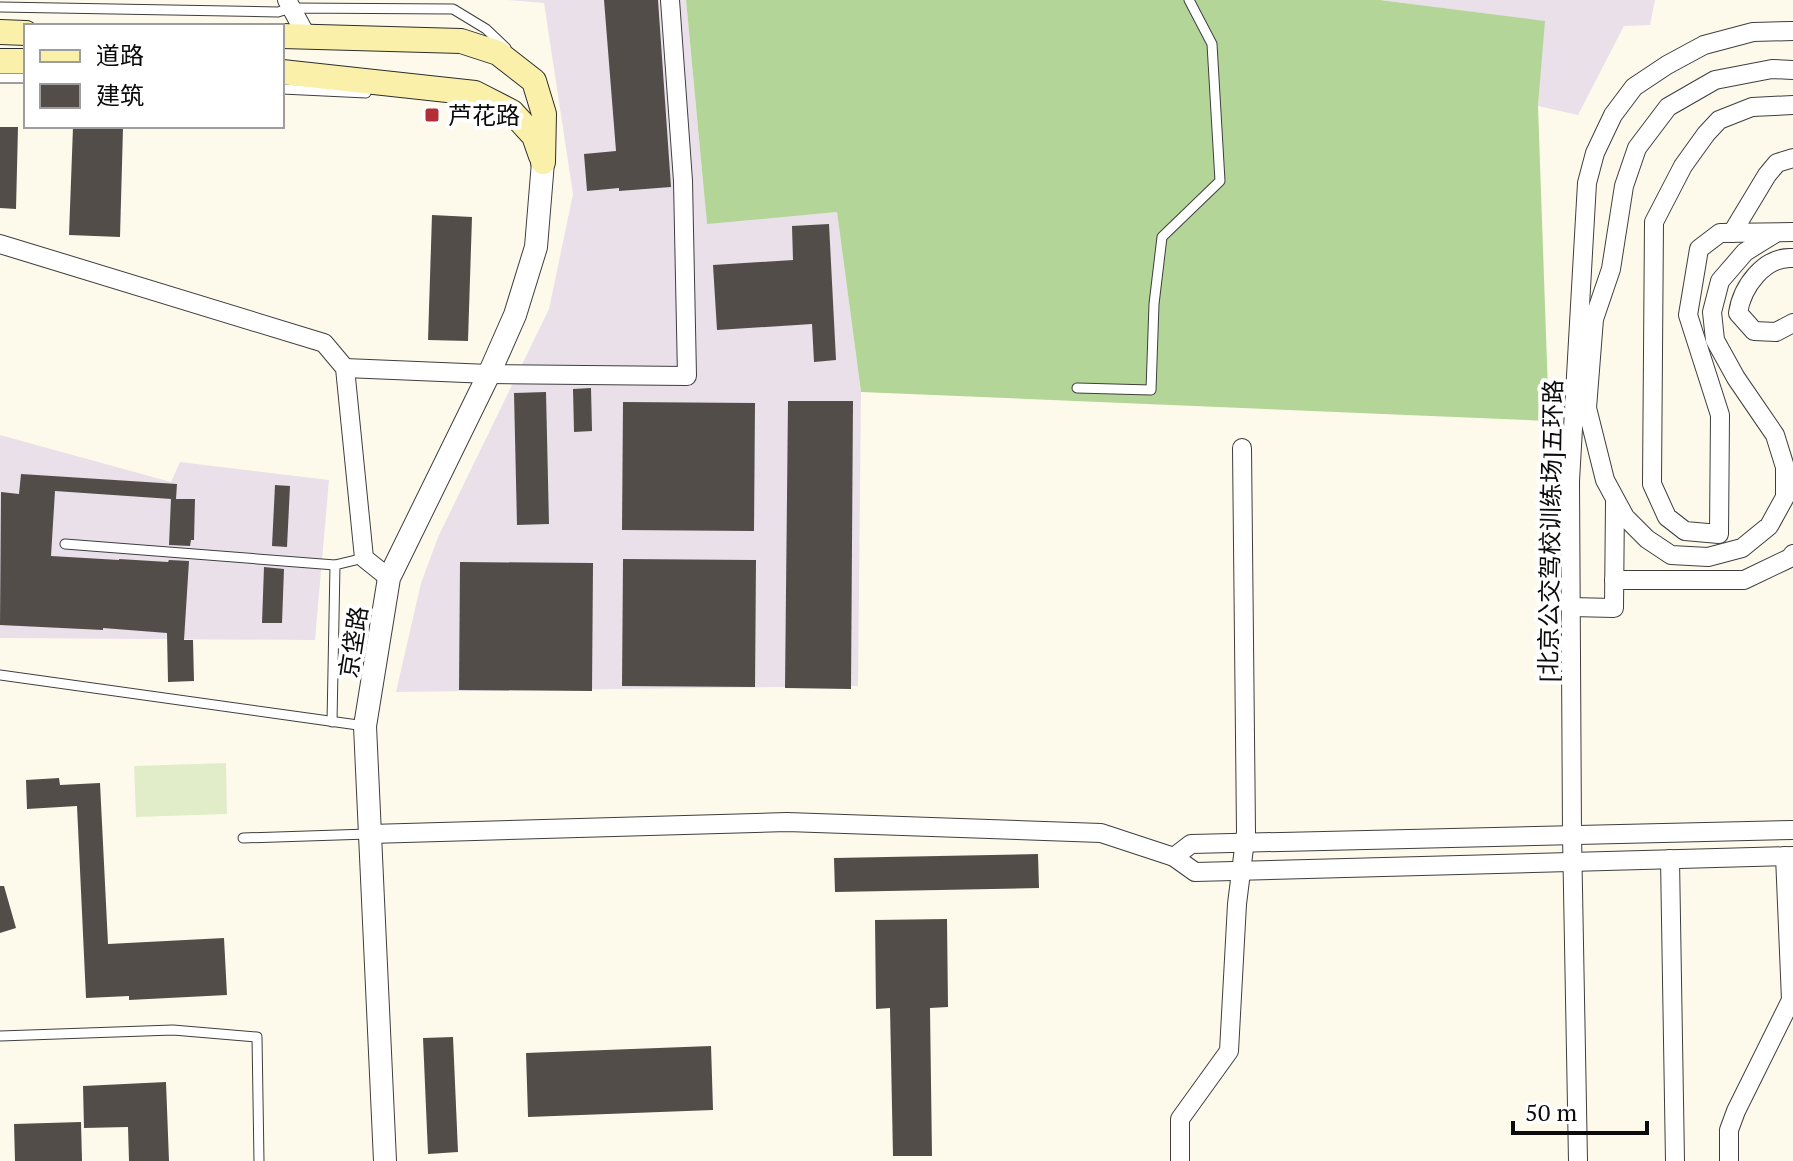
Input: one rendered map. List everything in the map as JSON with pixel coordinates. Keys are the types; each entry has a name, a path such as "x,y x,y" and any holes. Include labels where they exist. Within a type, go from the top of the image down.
{"main road":[{"path":"0,32 24,33"},
{"path":"284,36 461,41 498,53 534,81 544,114 543,162"},
{"path":"0,61 24,61"},
{"path":"284,72 475,93 512,112 523,122 534,136 543,162"}],"street":[{"path":"345,368 489,374 687,376 683,181 670,0"},
{"path":"289,4 307,37"},
{"name":"[北京公交驾校训练场]五环路","path":"1578,1161 1570,481 1587,183 1595,153 1613,115 1634,87 1704,45 1753,32 1793,31"},
{"path":"1784,233 1745,252 1720,281 1712,312 1715,340 1736,378 1775,435 1785,467 1785,497 1769,526 1742,548 1708,557 1671,555 1647,539 1625,517 1605,480 1587,408 1594,319 1611,269 1624,186 1637,148 1668,107 1715,80 1772,69 1793,70"},
{"path":"1784,233 1720,233 1699,249 1688,315 1720,415 1719,534 1685,531 1667,517 1652,484 1654,222 1683,166 1719,120 1752,107 1793,105"},
{"path":"1732,233 1770,171 1777,163 1793,158"},
{"name":"京垡路","path":"385,1161 365,726 389,578 515,315 536,247 543,162"},
{"path":"1770,171 1793,175"},
{"path":"0,244 324,343 345,368 364,558 389,578"},
{"path":"1793,258 1781,258 1755,275 1741,297 1738,313 1754,331 1776,332 1793,323"},
{"path":"1180,1161 1180,1119 1229,1051 1237,904 1246,817 1242,448"},
{"path":"1571,607 1614,608 1615,497"},
{"path":"1614,580 1744,580 1793,554"},
{"path":"370,834 787,822 1101,833 1174,857 1195,872 1789,856 1791,1000 1736,1111 1729,1130 1729,1161"},
{"path":"1174,857 1191,844 1793,830"},
{"path":"1670,859 1675,1161"}],"lane":[{"path":"1077,388 1151,390 1154,304 1162,237 1220,181 1212,44 1189,0"},
{"path":"0,7 278,12 289,4 453,9 486,29 511,52 534,81"},
{"path":"0,78 24,78"},
{"path":"284,89 432,96 475,93"},
{"path":"65,544 335,565 364,558"},
{"path":"332,722 335,565"},
{"path":"0,675 365,726"},
{"path":"243,838 370,834"},
{"path":"0,1036 173,1030 257,1037 259,1161"}],"shaded area":[{"path":"507,0 686,0 707,223 837,212 861,392 858,686 396,692 421,583 439,535 549,309 573,194 544,3"},
{"path":"1380,0 1655,0 1650,25 1624,26 1578,115 1538,106 1544,21"},
{"path":"0,435 171,482 180,462 329,480 315,640 0,638"}],"green space":[{"path":"686,0 1380,0 1545,21 1538,106 1549,421 861,392 837,212 707,224"},
{"path":"226,763 227,814 136,817 134,766"}],"building":[{"path":"604,0 658,0 671,187 587,191 584,154 616,151"},
{"path":"0,127 18,127 16,209 0,208"},
{"path":"73,128 123,128 120,237 69,235"},
{"path":"432,215 472,217 468,341 428,340"},
{"path":"829,224 836,360 814,362 812,324 717,330 713,265 793,260 792,226"},
{"path":"591,388 592,431 574,432 573,389"},
{"path":"546,392 549,524 517,525 514,393"},
{"path":"788,401 853,401 851,689 785,688"},
{"path":"623,402 755,403 754,531 622,530"},
{"path":"21,474 177,484 176,499 195,499 194,540 191,540 190,546 169,545 171,499 55,491 51,556 189,561 184,640 193,640 194,681 168,682 167,633 0,625 1,492 19,494"},
{"path":"275,485 290,486 287,547 272,546"},
{"path":"623,559 756,560 755,687 622,686"},
{"path":"460,562 593,563 592,691 459,690"},
{"path":"264,567 284,569 282,623 262,623"},
{"path":"59,778 60,785 100,783 108,944 224,938 227,995 129,1000 129,996 86,998 77,806 27,809 26,780"},
{"path":"1038,854 1039,888 835,892 834,858"},
{"path":"0,886 4,886 16,928 0,933"},
{"path":"947,919 948,1007 930,1008 932,1156 893,1156 890,1008 876,1009 875,920"},
{"path":"453,1037 458,1152 428,1154 423,1038"},
{"path":"711,1046 713,1110 528,1117 526,1053"},
{"path":"166,1082 169,1161 129,1161 128,1127 84,1128 83,1086"},
{"path":"81,1122 82,1161 15,1161 14,1124"}],"place":[{"name":"芦花路","path":"432,115"}]}
